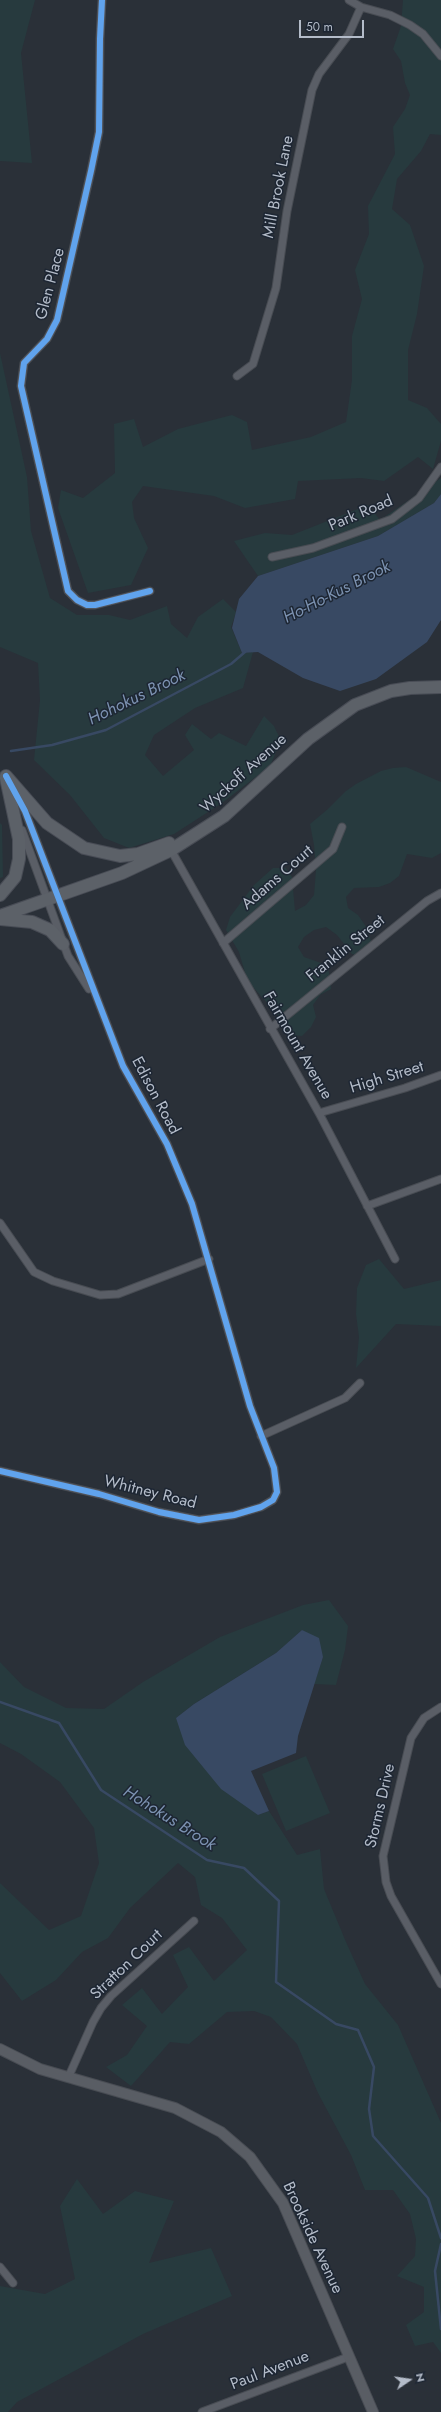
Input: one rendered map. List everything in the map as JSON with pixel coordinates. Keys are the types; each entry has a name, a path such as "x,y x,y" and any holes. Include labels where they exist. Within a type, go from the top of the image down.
{"main road":[{"name":"Wyckoff Avenue","path":"0,917 122,873 171,850 196,835 245,798 308,738 355,705 391,691 410,688 441,687"},
{"path":"6,776 47,823 73,842 98,852 120,856 138,854 196,835"},
{"path":"0,895 14,877 19,859 19,839 6,776"},
{"path":"0,917 32,922 50,930 63,944"}],"street":[{"name":"Glen Place","path":"102,0 99,132 91,171 57,320 47,339 24,363 20,386 68,591 77,600 87,605 95,606 150,591"},
{"path":"348,0 361,6 390,15 410,25 423,34 441,56"},
{"name":"Mill Brook Lane","path":"237,376 253,364 276,288 286,211 312,90 319,74 349,34 361,6"},
{"name":"Park Road","path":"272,557 313,548 392,519 419,498 441,467"},
{"name":"Edison Road","path":"6,776 52,897 97,1001 123,1066 176,1166 192,1204 250,1406 261,1436"},
{"name":"Edison Road","path":"6,776 25,811 52,897 63,944 68,956 97,1001"},
{"name":"Adams Court","path":"223,943 333,849 342,827"},
{"name":"Fairmount Avenue","path":"171,850 270,1029 319,1113 395,1259"},
{"name":"Franklin Street","path":"270,1029 428,900 441,893"},
{"name":"High Street","path":"319,1113 405,1088 441,1075"},
{"path":"367,1206 441,1179"},
{"path":"0,1223 34,1272 53,1281 100,1295 118,1294 209,1259"},
{"path":"261,1436 345,1398 360,1383"},
{"name":"Whitney Road","path":"0,1471 99,1494 170,1515 199,1520 219,1518 261,1507 273,1500 277,1492 277,1483 274,1468 261,1436"},
{"name":"Storms Drive","path":"441,1707 424,1718 411,1738 384,1856 386,1882 391,1896 441,1984"},
{"name":"Stratton Court","path":"68,2078 93,2022 106,2002 194,1921"},
{"name":"Brookside Avenue","path":"0,2049 40,2069 175,2108 221,2132 250,2157 278,2194 373,2412"},
{"path":"0,2267 13,2283"},
{"name":"Paul Avenue","path":"202,2412 348,2357"}],"green space":[{"path":"0,0 35,0 21,53 32,163 0,161"},
{"path":"403,0 441,0 441,135 430,134 421,151 397,179 392,209 410,225 424,266 417,314 408,350 408,400 427,408 441,424 441,441 433,469 418,457 384,481 361,478 298,481 295,499 245,508 214,496 143,486 132,502 134,518 148,548 131,585 88,593 58,508 61,490 83,498 115,473 114,424 134,419 143,447 178,429 232,415 247,422 252,450 311,437 346,422 352,380 352,336 362,299 355,270 369,234 368,206 395,154 393,127 405,109 410,95 405,83 401,61 393,49 401,26"},
{"path":"0,353 27,477 31,531 50,598 77,615 109,615 130,620 167,606 171,624 187,638 198,617 223,599 236,612 231,627 242,653 253,652 243,688 195,708 154,735 145,755 163,776 194,750 185,735 192,724 211,739 219,733 246,746 264,716 274,726 281,741 270,766 222,803 174,834 129,848 104,838 70,795 34,760 40,700 38,663 0,647"},
{"path":"441,478 441,494 434,503 378,536 258,576 234,541 265,533 292,535 368,505 380,520"},
{"path":"406,767 441,782 441,853 432,858 407,854 399,876 390,883 379,887 354,888 346,897 348,908 358,915 365,925 373,946 365,957 352,954 337,935 326,927 314,930 304,937 298,947 304,957 327,965 331,989 320,995 313,1005 316,1017 311,1027 302,1036 290,1035 277,1014 252,986 246,976 239,952 226,930 230,917 254,885 273,868 286,868 292,877 295,911 306,905 314,895 316,870 314,845 310,824 346,791 356,784 381,771"},
{"path":"0,823 2,825 3,877 0,878"},
{"path":"379,1259 404,1289 441,1280 441,1326 396,1324 356,1368 359,1337 356,1314 357,1288 366,1265"},
{"path":"329,1600 348,1626 345,1650 336,1685 314,1684 323,1657 302,1630 276,1653 194,1704 176,1718 258,1815 269,1811 297,1855 320,1849 324,1889 346,1942 365,1984 398,2025 441,2123 441,2353 433,2342 415,2346 406,2325 424,2312 424,2287 397,2276 415,2256 416,2239 410,2214 393,2190 365,2190 351,2155 318,2093 297,2044 271,2017 254,2011 227,2012 189,2044 170,2042 131,2086 106,2067 127,2055 147,2026 122,2005 142,1988 162,2014 188,1987 173,1955 189,1947 214,1981 247,1950 222,1918 201,1905 195,1877 178,1863 130,1908 108,1938 82,1952 56,1980 22,2001 0,1973 0,1883 49,1930 81,1916 99,1863 94,1828 60,1782 21,1754 0,1743 0,1662 24,1687 66,1708 104,1709 143,1682 220,1637 303,1605"},
{"path":"306,1756 330,1813 286,1831 262,1774"},
{"path":"77,2179 103,2214 135,2191 174,2201 149,2263 211,2248 232,2296 143,2334 17,2402 8,2412 0,2412 0,2286 45,2294 75,2279 60,2206"}],"water":[{"name":"Ho-Ho-Kus Brook","path":"441,494 441,620 427,642 376,679 340,691 303,678 258,652 242,653 232,628 239,599 258,576 378,536 434,503"},
{"path":"302,1630 319,1638 323,1657 298,1736 296,1753 251,1771 269,1811 258,1815 221,1789 185,1745 176,1718 194,1704 276,1653"}],"waterway":[{"name":"Hohokus Brook","path":"11,751 52,745 106,730 231,664 245,652"},
{"name":"Hohokus Brook","path":"0,1702 59,1723 101,1790 207,1860 244,1868 279,1901 276,1982 336,2024 358,2030 374,2067 369,2109 373,2136 428,2198 441,2238"},
{"name":"Hohokus Brook","path":"441,2244 435,2271 441,2329"}],"cycle path":[{"path":"102,0 99,132 91,171 57,320 47,339 24,363 21,386 68,591 77,600 87,605 95,605 150,591"},
{"path":"0,1471 99,1494 159,1512 199,1520 234,1515 261,1507 273,1500 277,1492 274,1468 250,1406 192,1204 167,1144 123,1066 25,811 6,776"}]}
